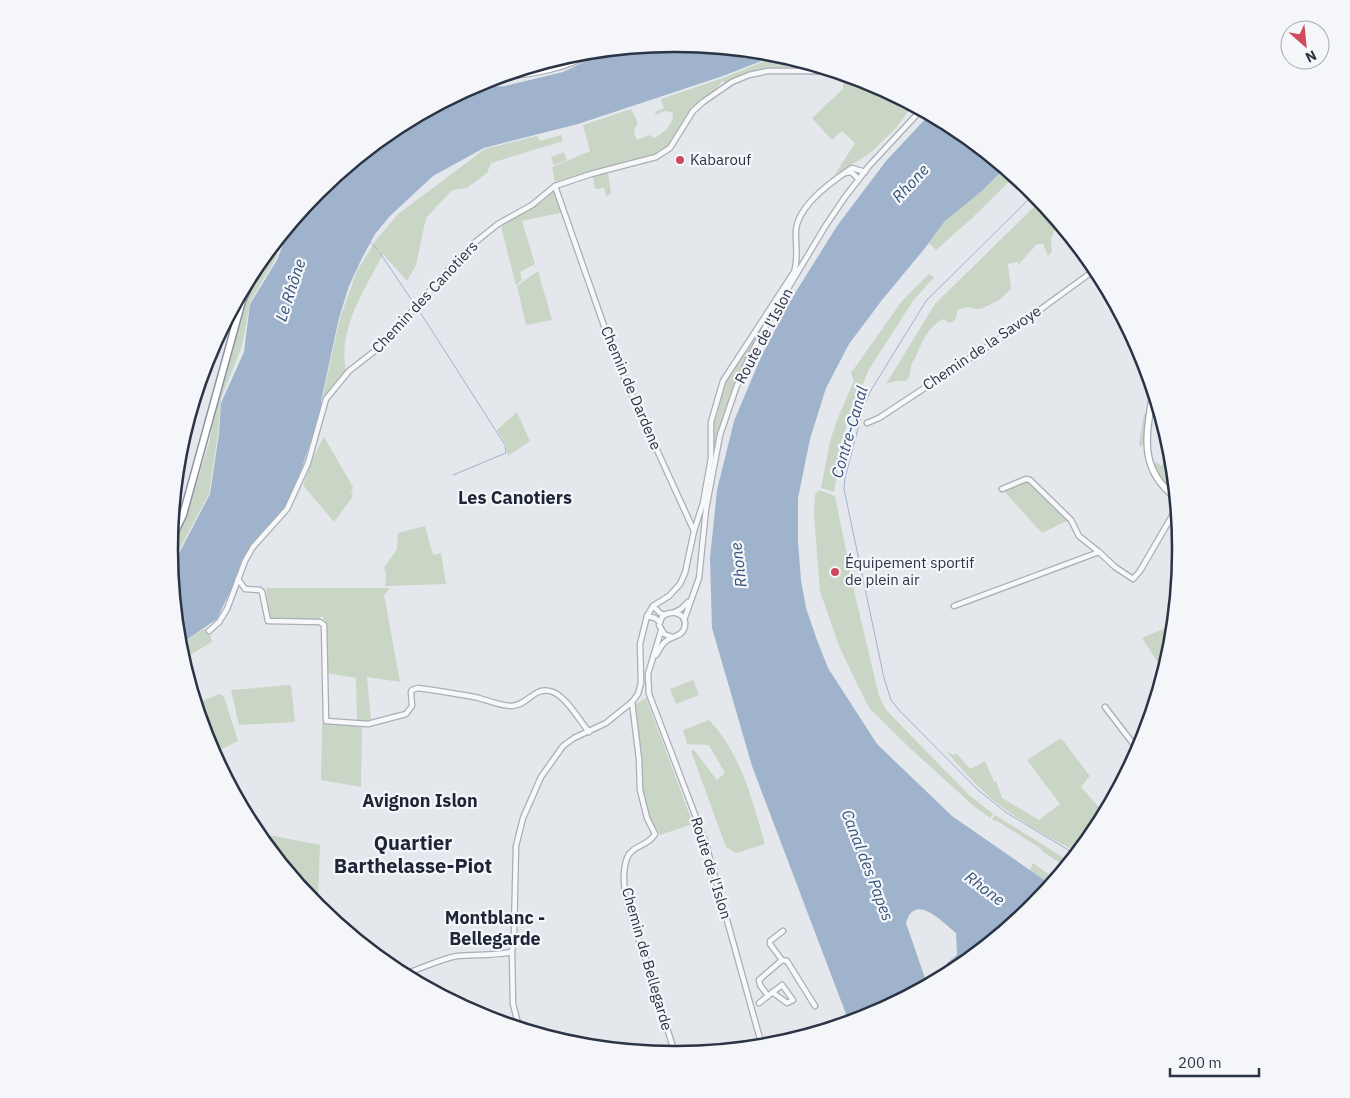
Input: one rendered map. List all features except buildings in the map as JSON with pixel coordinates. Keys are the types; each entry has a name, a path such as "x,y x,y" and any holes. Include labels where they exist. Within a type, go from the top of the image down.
{"highway":[{"path":"180,520 239,313"}],"main road":[{"path":"546,69 552,68"},
{"path":"1151,407 1146,438 1147,453 1156,478 1168,490"}],"street":[{"name":"Chemin des Canotiers","path":"209,631 224,614 253,547 287,508 299,486 314,445 326,399 354,367 381,346 473,244 498,224 532,205 556,186 590,174 656,157 670,148 692,112 711,96 740,78 758,72 812,72"},
{"name":"Route de l'Islon","path":"684,620 699,578 706,509 720,435 748,360 769,320 826,225 859,179 916,115"},
{"path":"517,1020 513,1004 512,952 516,846 521,823 541,777 549,764 569,742 606,723 632,702 638,694 641,682 640,644 647,616 653,606 669,596 683,579 703,503 711,458 711,422 723,381 794,272 797,260 796,227 799,216 813,199 844,173 852,168 865,172"},
{"path":"844,173 851,172 859,179"},
{"name":"Chemin de Dardene","path":"556,186 616,360 695,528"},
{"name":"Chemin de la Savoye","path":"867,424 1008,333 1089,274"},
{"path":"1002,489 1026,479 1030,480 1071,520 1079,536 1133,579 1140,571 1170,519"},
{"path":"695,528 700,524 706,509"},
{"path":"954,606 1099,552"},
{"path":"238,579 245,589 262,592 268,621 320,622 324,625 326,721 368,724 406,714 412,706 411,692 418,688 477,698 509,706 519,704 538,692 546,690 555,692 562,698 589,732"},
{"path":"653,606 660,613 664,614 681,609 691,599"},
{"path":"650,665 662,645 683,631 685,626 684,620 681,615 674,612"},
{"path":"664,614 660,622 661,631 672,637"},
{"path":"647,616 655,618 660,622"},
{"name":"Route de l'Islon","path":"661,631 659,643 650,665 648,680 651,704 705,841 760,1038"},
{"name":"Chemin de Bellegarde","path":"632,702 639,759 640,790 647,818 655,834 654,838 633,849 628,856 624,874 625,888 635,928 672,1046"},
{"path":"1105,707 1132,743"},
{"path":"782,930 770,943 782,960 787,961 793,969 815,1006"},
{"path":"413,971 448,958 491,956 512,952"},
{"path":"759,1003 770,994 782,985 793,1000 787,1003 770,994 760,985 759,980 782,960"}],"green space":[{"path":"765,61 800,68 762,70 724,83 723,81 686,116 667,147 652,156 555,182 552,167 590,151 583,125 631,109 638,123 634,131 637,140 649,135 655,138 668,127 673,117 673,113 669,111 656,115 655,112 664,108 661,99 723,78"},
{"path":"843,82 865,90 908,111 895,129 870,153 834,176 855,143 842,131 832,140 812,118 843,89"},
{"path":"561,135 563,141 491,163 487,173 467,188 452,190 426,218 416,265 407,281 383,254 354,310 349,325 344,355 346,371 322,400 340,318 357,271 376,240 398,214 485,149 537,136 540,141"},
{"path":"564,152 567,160 554,165 551,157"},
{"path":"608,173 611,193 606,197 604,188 595,189 593,177"},
{"path":"999,174 1009,182 936,250 929,243 945,221 982,191"},
{"path":"555,187 564,212 522,221 535,264 520,272 522,280 516,285 501,227 533,206"},
{"path":"1034,207 1055,230 1051,239 1052,252 1048,256 1043,244 1037,244 1019,264 1017,262 1008,264 1011,289 999,300 983,308 968,307 958,310 955,320 949,323 944,319 934,325 912,363 906,381 886,384 935,304"},
{"path":"276,253 278,254 250,302 242,346 221,399 209,494 178,552 179,531 190,504 209,443 220,387 241,309"},
{"path":"538,271 552,320 526,325 517,286"},
{"path":"929,274 934,277 913,301 868,371 846,426 834,492 821,488 830,441 854,381 851,373 902,301"},
{"path":"777,302 745,360 725,411 713,459 711,427 724,380"},
{"path":"517,412 530,441 508,456 506,445 497,430"},
{"path":"1144,414 1148,415 1144,443 1140,447"},
{"path":"324,437 353,487 351,491 353,496 334,522 303,485 313,457"},
{"path":"1157,462 1161,466 1164,462 1167,486 1165,484 1154,464"},
{"path":"1024,481 1030,482 1069,520 1042,533 1004,491"},
{"path":"819,490 835,496 855,595 879,696 886,710 968,794 993,814 990,818 976,808 912,750 870,709 858,686 839,646 820,591 814,515 815,495"},
{"path":"425,526 433,555 441,553 446,584 385,586 386,573 384,568 397,549 398,533"},
{"path":"266,588 390,588 384,595 400,682 367,677 371,721 357,721 356,678 327,673 325,622 323,617 317,620 269,620"},
{"path":"1165,628 1159,660 1157,661 1142,638"},
{"path":"204,629 210,634 212,642 190,655 187,640"},
{"path":"693,680 699,695 676,704 670,689"},
{"path":"291,685 295,722 239,725 231,690"},
{"path":"220,694 224,697 238,741 221,750 202,701"},
{"path":"646,698 693,824 660,835 648,818 641,789 636,704"},
{"path":"709,720 720,733 737,762 750,794 765,844 736,853 726,847 691,751 694,750 717,780 725,773 709,745 687,744 683,730"},
{"path":"322,723 362,726 361,787 321,780"},
{"path":"1061,738 1090,776 1081,787 1099,807 1071,849 1040,832 993,800 946,751 953,755 957,754 970,769 985,761 994,782 996,781 1002,798 1039,820 1060,804 1027,760"},
{"path":"995,815 1063,858 1059,862 1040,848 997,821 992,820"},
{"path":"269,835 320,845 318,894"},
{"path":"1033,863 1049,875 1044,880 1030,870"}],"water":[{"name":"Le Rhône","path":"675,52 763,61 723,76 578,124 484,148 433,176 390,216 375,234 349,286 339,318 321,401 322,406 301,471 286,506 253,543 217,619 187,640 178,555 210,494 219,434 221,403 244,352 250,304 277,260 283,245 324,198 373,155 399,136 455,104 485,90 563,72 587,61"},
{"path":"924,120 951,136 999,174 982,191 945,221 849,344 826,388 810,439 798,498 798,541 801,580 806,608 828,668 877,744 952,816 1044,880 1002,922 948,964 957,955 956,933 929,912 916,910 910,914 906,923 925,978 895,994 846,1015 752,766 712,628 710,558 717,490 734,421 761,357 792,298 837,226 886,161"}],"waterway":[{"path":"778,73 820,74"},
{"path":"703,105 713,98"},
{"name":"Contre-Canal","path":"1028,200 926,301 870,392 864,406 845,478 844,489 884,678 891,700 978,790 1007,813 1069,851"},
{"path":"370,242 378,250"},
{"path":"380,253 415,305"},
{"path":"418,309 505,445 506,453 453,475"}],"place":[{"name":"Kabarouf","path":"680,160"},
{"name":"Équipement sportif de plein air","path":"835,572"}],"district":[{"name":"Les Canotiers","path":"515,498"},
{"name":"Avignon Islon","path":"420,801"},
{"name":"Quartier Barthelasse-Piot","path":"413,854"},
{"name":"Montblanc - Bellegarde","path":"495,928"}],"water label":[{"name":"Rhone","path":"910,183"},
{"name":"Rhone","path":"738,565"},
{"name":"Canal des Papes","path":"868,865"},
{"name":"Rhone","path":"985,888"}]}
